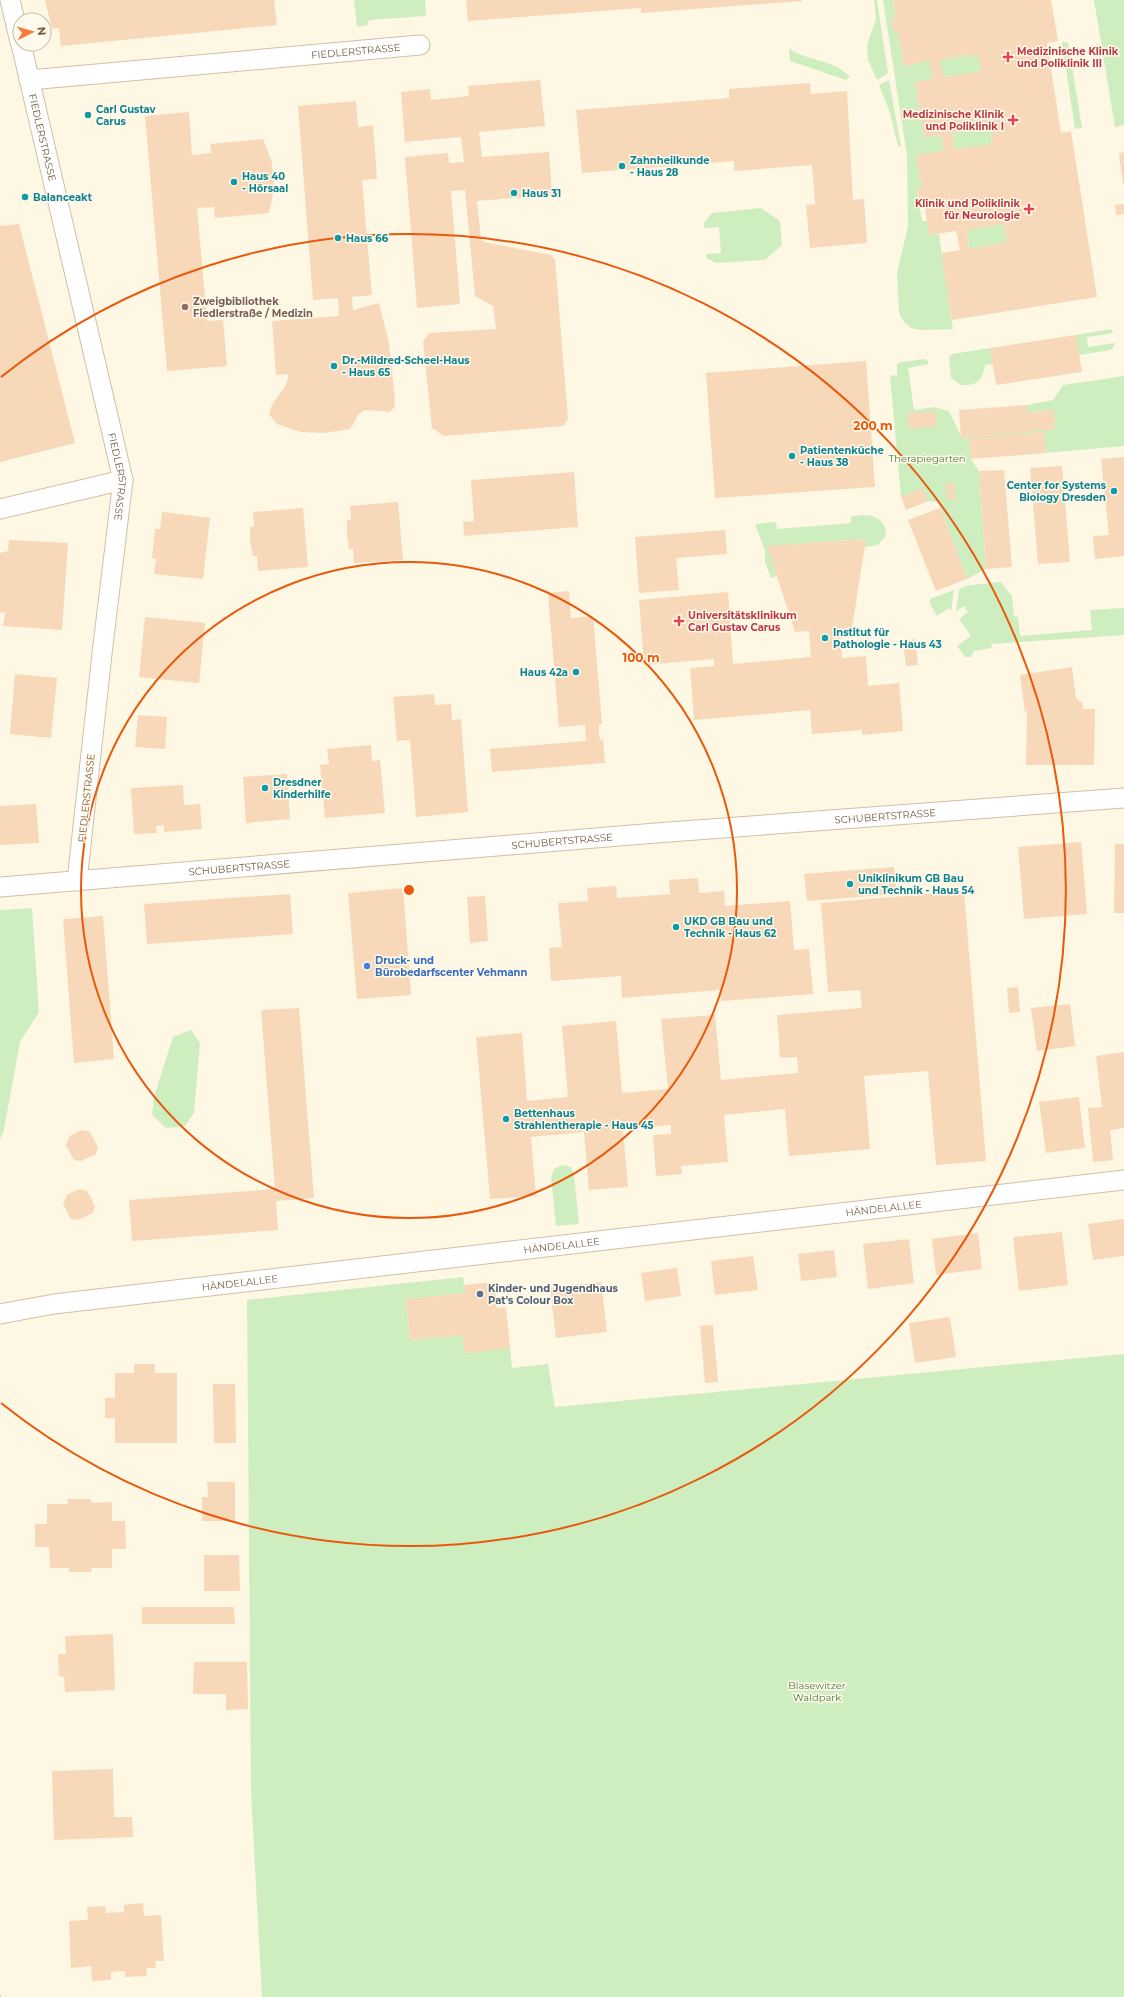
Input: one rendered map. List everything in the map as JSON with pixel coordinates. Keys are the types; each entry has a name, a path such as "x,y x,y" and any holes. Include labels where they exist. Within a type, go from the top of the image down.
{"street":[{"name":"FIEDLERSTRASSE","path":"10,0 13,12"},
{"name":"FIEDLERSTRASSE","path":"29,80 420,45"},
{"name":"FIEDLERSTRASSE","path":"22,52 124,480 103,644 77,881"},
{"path":"0,510 124,480"},
{"name":"SCHUBERTSTRASSE","path":"0,887 656,833 1124,798"},
{"name":"HÄNDELALLEE","path":"0,1314 54,1304 1124,1180"}],"green space":[{"path":"354,0 425,0 426,16 369,20 367,25 357,27"},
{"path":"874,0 877,0 888,73 877,80 868,60 867,45 876,19"},
{"path":"883,0 893,0 896,17 891,18 894,32 898,32 904,65 930,61 933,79 915,82 924,137 941,135 944,151 917,155 922,188 917,189 922,221 927,221 929,235 939,234 953,329 921,330 911,328 904,322 899,313 897,273 908,226 907,156"},
{"path":"1094,0 1124,0 1124,125 1115,127"},
{"path":"1062,42 1068,42 1082,128 1075,129"},
{"path":"789,48 796,53 836,67 844,71 850,77 846,80 790,61"},
{"path":"978,54 981,72 943,77 940,60"},
{"path":"889,80 901,146 898,146 890,113 879,85"},
{"path":"990,127 992,144 955,149 952,133"},
{"path":"761,208 780,221 782,245 765,260 716,263 706,258 706,254 721,253 719,227 704,228 704,223 712,213"},
{"path":"1004,224 1007,242 969,249 967,230"},
{"path":"1111,329 1113,333 1087,337 1088,347 1115,343 1113,348 1110,350 1079,355 1076,335"},
{"path":"990,348 993,364 985,365 983,375 978,381 971,385 961,385 951,378 949,358 952,354"},
{"name":"Therapiegarten","path":"924,359 928,361 928,364 908,368 914,410 934,407 949,411 962,438 1055,429 1053,410 1027,412 1027,405 1053,400 1063,385 1124,376 1124,446 1046,453 1044,432 971,459 979,471 986,569 967,579 938,502 928,501 923,489 901,497 890,376 897,375 897,364"},
{"path":"868,515 882,522 886,531 886,536 878,545 865,547 866,539 768,546 777,576 771,578 765,562 765,551 755,524 776,522 777,529 851,523 851,516"},
{"path":"1001,582 1012,596 1014,616 1018,617 1020,636 1092,630 1090,610 1124,608 1124,635 991,644 992,648 974,651 971,657 965,657 957,646 971,636 959,619 968,612 964,606 956,611 959,589 970,585"},
{"path":"954,590 951,611 949,608 937,616 930,604 930,599"},
{"path":"32,908 39,1012 20,1042 4,1129 0,1140 0,910"},
{"path":"191,1030 200,1043 194,1113 185,1126 166,1128 152,1115 154,1097 173,1037"},
{"path":"562,1165 571,1167 574,1175 579,1224 556,1226 551,1177 554,1169"},
{"name":"Blasewitzer Waldpark","path":"463,1277 465,1293 406,1299 410,1340 463,1335 465,1353 510,1348 512,1368 548,1364 555,1407 1124,1354 1124,1997 262,1997 251,1792 247,1300"}],"building":[{"path":"45,0 274,0 277,25 61,46 59,28 52,29 52,12 48,12"},
{"path":"466,0 802,1 641,13 641,8 468,21"},
{"path":"893,0 1051,0 1058,41 1047,43 1061,133 1071,131 1097,297 952,320 941,253 960,250 956,231 929,235 924,202 920,203 917,189 922,188 916,155 944,151 941,135 924,137 915,82 933,79 930,61 904,66 898,32 894,33 891,18 896,17","holes":["978,54 981,72 943,77 940,60","990,127 992,144 955,149 952,133","1004,224 1007,242 969,249 967,230"]},
{"path":"540,80 545,126 479,132 482,157 549,152 552,195 477,201 481,239 484,242 551,255 555,259 568,419 563,426 444,436 432,428 423,342 429,333 496,329 493,306 475,296 465,190 451,191 460,304 417,308 405,157 448,153 449,163 464,162 461,137 405,142 401,92 430,89 431,100 469,96 468,86"},
{"name":"Zahnheilkunde - Haus 28","path":"810,83 811,94 847,91 853,200 864,199 867,243 810,248 806,205 815,204 812,165 734,171 734,161 582,173 576,110 729,98 729,89"},
{"path":"356,101 358,127 373,125 377,179 362,180 372,295 352,297 353,310 379,303 389,343 395,400 394,408 389,412 363,411 358,415 350,429 324,433 301,432 277,424 269,414 272,405 286,385 288,378 288,374 276,375 272,321 339,316 338,298 313,300 298,106"},
{"path":"189,112 192,155 211,153 210,144 263,139 272,162 274,189 269,213 215,218 214,207 197,208 207,321 223,320 227,366 167,371 145,116"},
{"path":"1124,152 1124,184 1123,184 1119,153"},
{"path":"1124,204 1124,214 1116,215 1115,205"},
{"path":"19,224 75,443 0,462 0,226"},
{"path":"1076,335 1082,372 996,385 990,348"},
{"name":"Patientenküche - Haus 38","path":"866,361 875,487 715,498 706,373"},
{"path":"1027,405 1027,412 1054,410 1055,429 961,438 959,410"},
{"path":"935,411 937,426 909,429 907,414"},
{"path":"1044,432 1046,453 971,459 969,438"},
{"name":"Center for Systems Biology Dresden","path":"1124,457 1124,556 1095,559 1093,536 1109,535 1101,459"},
{"path":"1062,466 1070,562 1038,564 1030,468"},
{"path":"1004,470 1012,567 986,569 979,471"},
{"path":"574,472 578,527 464,536 463,522 474,521 471,480"},
{"path":"954,483 955,500 947,500 946,484"},
{"path":"923,488 928,501 906,510 901,497"},
{"path":"398,502 403,560 354,563 353,549 349,549 347,535 347,520 351,520 350,506"},
{"path":"303,508 308,567 258,571 257,556 253,556 250,541 250,527 254,526 253,512"},
{"path":"940,508 967,579 936,591 908,520"},
{"path":"162,512 210,518 203,579 154,574 156,559 152,558 155,529 160,529"},
{"path":"725,530 727,554 676,558 679,590 639,593 635,537"},
{"name":"Institut für Pathologie - Haus 43","path":"866,539 852,628 840,629 842,658 866,656 868,686 899,683 903,731 862,735 862,730 812,734 810,710 694,720 690,668 714,666 714,659 644,665 639,600 728,592 733,664 811,657 809,631 795,632 767,546"},
{"path":"9,540 68,543 62,630 3,626 5,612 0,613 0,553 8,551"},
{"name":"Haus 42a","path":"569,591 571,618 593,616 602,724 599,724 599,734 600,740 603,739 605,763 492,772 490,749 586,741 585,725 559,727 548,593"},
{"path":"145,617 205,623 199,683 139,677"},
{"path":"915,639 918,665 906,666 903,641"},
{"path":"1072,667 1076,698 1083,704 1083,709 1095,709 1094,765 1026,765 1027,711 1025,712 1020,675"},
{"path":"15,674 57,678 51,738 10,734"},
{"path":"434,694 435,705 451,704 452,720 461,719 468,812 416,817 410,740 397,741 393,697"},
{"path":"138,715 167,717 165,749 135,747"},
{"path":"371,745 372,761 380,760 385,813 325,818 320,765 329,764 327,749"},
{"name":"Dresdner Kinderhilfe","path":"287,774 290,819 246,823 243,777"},
{"path":"183,785 184,805 200,804 202,829 164,832 164,825 156,826 157,833 134,834 131,788"},
{"path":"36,804 39,843 0,845 0,806"},
{"path":"1081,842 1087,914 1024,919 1018,847"},
{"path":"1115,844 1124,844 1124,913 1114,913"},
{"name":"Uniklinikum GB Bau und Technik - Haus 54","path":"894,867 897,894 807,901 804,874"},
{"name":"UKD GB Bau und Technik - Haus 62","path":"698,878 699,893 724,891 725,906 790,901 794,950 809,949 813,994 721,1001 720,990 622,998 621,976 551,981 549,948 562,947 558,903 588,901 587,888 616,886 617,898 670,894 669,880"},
{"path":"403,888 411,995 357,999 348,893"},
{"path":"964,891 986,1161 936,1165 928,1071 864,1076 870,1149 789,1156 785,1109 724,1115 728,1162 681,1166 682,1174 656,1176 653,1135 671,1134 671,1125 623,1129 628,1187 589,1190 584,1132 531,1137 536,1196 490,1199 476,1037 522,1033 527,1101 568,1097 562,1026 616,1021 622,1093 668,1089 661,1019 715,1015 721,1080 798,1073 797,1057 780,1058 777,1015 862,1008 860,990 828,992 821,903"},
{"path":"290,894 293,934 147,944 144,904"},
{"path":"485,896 488,941 470,943 467,897"},
{"path":"103,916 114,1059 74,1063 63,919"},
{"path":"1018,987 1020,1012 1009,1013 1007,988"},
{"path":"1070,1004 1075,1046 1037,1051 1031,1008"},
{"path":"299,1008 314,1198 276,1201 278,1230 132,1241 129,1200 275,1189 261,1010"},
{"path":"1124,1052 1124,1128 1110,1130 1113,1160 1093,1162 1088,1108 1102,1107 1096,1056"},
{"path":"1079,1097 1085,1148 1046,1153 1039,1102"},
{"path":"82,1130 90,1132 98,1147 96,1154 81,1161 74,1160 66,1145 70,1136"},
{"path":"79,1189 87,1191 95,1206 93,1213 78,1220 71,1219 63,1204 67,1195"},
{"path":"1124,1219 1124,1256 1093,1260 1088,1224"},
{"path":"1062,1232 1068,1285 1019,1291 1013,1237"},
{"path":"978,1233 982,1269 936,1275 932,1239"},
{"path":"909,1239 914,1283 868,1289 863,1244"},
{"path":"834,1250 837,1277 801,1281 798,1254"},
{"path":"753,1256 758,1290 715,1295 711,1261"},
{"path":"677,1268 681,1296 645,1301 641,1273"},
{"path":"495,1282 497,1308 506,1307 510,1348 464,1353 463,1335 410,1340 406,1299 465,1293 464,1285"},
{"path":"601,1282 607,1332 556,1338 550,1288"},
{"path":"950,1317 956,1357 915,1363 909,1323"},
{"path":"713,1325 718,1382 705,1383 700,1326"},
{"path":"134,1364 155,1364 155,1373 177,1373 177,1443 115,1443 115,1418 105,1418 105,1398 115,1398 115,1373 134,1373"},
{"path":"213,1384 235,1384 236,1443 214,1443"},
{"path":"207,1482 235,1482 235,1521 202,1521 202,1497 208,1497"},
{"path":"67,1499 90,1499 93,1503 112,1502 112,1521 125,1521 126,1549 112,1549 112,1568 92,1568 91,1572 69,1572 69,1568 50,1568 49,1547 35,1547 35,1524 47,1524 47,1504 68,1504"},
{"path":"204,1555 239,1555 240,1591 204,1591"},
{"path":"142,1607 234,1607 235,1624 142,1624"},
{"path":"113,1634 115,1690 65,1692 64,1677 59,1676 58,1654 66,1654 65,1636"},
{"path":"194,1662 247,1662 248,1709 226,1710 226,1694 193,1694"},
{"path":"113,1769 114,1817 132,1817 133,1837 54,1840 52,1771"},
{"path":"143,1903 144,1916 161,1915 164,1961 155,1961 156,1968 146,1968 147,1976 125,1977 125,1971 111,1972 111,1980 92,1981 91,1966 71,1968 69,1921 88,1920 87,1907 105,1906 106,1913 124,1912 124,1905"}],"place":[{"name":"Medizinische Klinik und Poliklinik III","path":"1008,57"},
{"name":"Carl Gustav Carus","path":"88,115"},
{"name":"Medizinische Klinik und Poliklinik I","path":"1013,120"},
{"name":"Zahnheilkunde - Haus 28","path":"622,166"},
{"name":"Haus 40 - Hörsaal","path":"234,182"},
{"name":"Haus 31","path":"514,193"},
{"name":"Balanceakt","path":"25,197"},
{"name":"Klinik und Poliklinik für Neurologie","path":"1029,209"},
{"name":"Haus 66","path":"338,238"},
{"name":"Zweigbibliothek Fiedlerstraße / Medizin","path":"185,307"},
{"name":"Dr.-Mildred-Scheel-Haus - Haus 65","path":"334,366"},
{"name":"Patientenküche - Haus 38","path":"792,456"},
{"name":"Center for Systems Biology Dresden","path":"1114,491"},
{"name":"Universitätsklinikum Carl Gustav Carus","path":"679,621"},
{"name":"Institut für Pathologie - Haus 43","path":"825,638"},
{"name":"Haus 42a","path":"576,672"},
{"name":"Dresdner Kinderhilfe","path":"265,788"},
{"name":"Uniklinikum GB Bau und Technik - Haus 54","path":"850,884"},
{"name":"UKD GB Bau und Technik - Haus 62","path":"676,927"},
{"name":"Druck- und Bürobedarfscenter Vehmann","path":"367,966"},
{"name":"Bettenhaus Strahlentherapie - Haus 45","path":"506,1119"},
{"name":"Kinder- und Jugendhaus Pat's Colour Box","path":"480,1294"}]}
